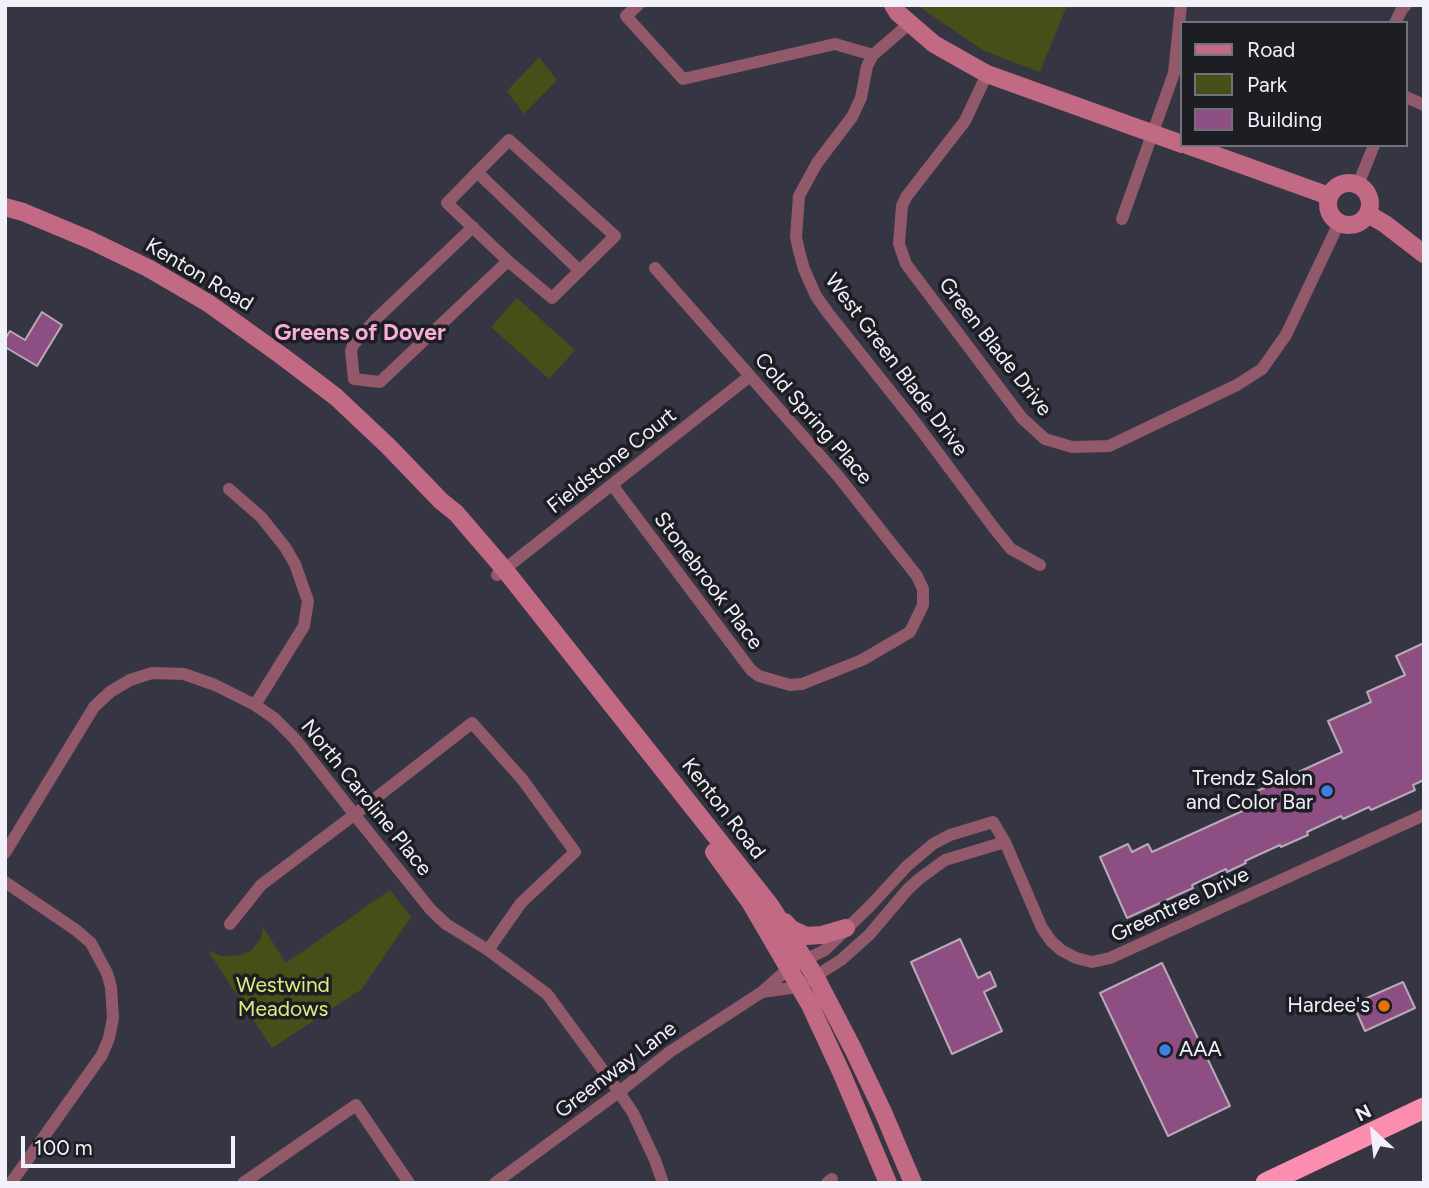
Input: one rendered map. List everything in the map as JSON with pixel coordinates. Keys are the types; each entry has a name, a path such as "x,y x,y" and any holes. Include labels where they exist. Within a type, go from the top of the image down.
{"highway":[{"path":"1266,1183 1424,1108"}],"main road":[{"path":"892,5 934,44 987,74 1180,142"},
{"path":"1193,147 1329,196"},
{"path":"1342,184 1358,185 1366,191 1371,201 1366,219 1350,225 1339,223 1329,211 1329,196 1342,184"},
{"name":"Kenton Road","path":"5,207 69,231 148,268 208,303 336,397 441,501 452,521 501,573 770,905 797,964 798,987 810,1006 842,1074 888,1183"},
{"path":"1368,214 1424,254"},
{"name":"Kenton Road","path":"501,573 678,803 797,964 815,976 883,1112 913,1183"},
{"path":"770,905 791,929 806,936 822,935 846,928"}],"street":[{"path":"638,5 626,16 683,79 835,44 873,55 910,23"},
{"path":"1122,219 1174,73 1181,5"},
{"path":"1396,21 1406,5"},
{"name":"West Green Blade Drive","path":"873,55 867,66 861,98 852,117 817,163 799,196 796,237 804,269 816,296 828,313 918,426 994,528 1011,549 1040,565"},
{"name":"Green Blade Drive","path":"987,74 965,121 906,197 902,206 899,244 906,264 1022,418 1045,439 1072,447 1110,446 1237,385 1262,369 1286,335 1339,223"},
{"path":"1408,98 1424,105"},
{"path":"509,140 615,236 552,298 447,203 477,172 509,140"},
{"path":"1358,185 1373,147"},
{"path":"477,172 580,271"},
{"path":"354,379 351,351 353,345 376,319 473,227"},
{"path":"354,379 380,382 509,261"},
{"name":"Cold Spring Place","path":"655,268 838,476 917,576 923,589 923,606"},
{"name":"Fieldstone Court","path":"501,573 750,376"},
{"path":"336,397 354,379"},
{"name":"Stonebrook Place","path":"613,486 751,670 759,676 790,685 802,684 862,660 910,632 923,606"},
{"path":"229,489 261,517 285,547 295,564 308,601 304,626 255,705"},
{"name":"North Caroline Place","path":"5,853 94,707 110,692 130,680 152,673 184,674 215,685 255,705 274,718 295,739 431,910 446,924 488,950 547,994 633,1113 663,1183"},
{"path":"230,924 261,885 472,723 522,779 575,852 521,904 488,950"},
{"name":"Greentree Drive","path":"797,964 825,950 907,866 933,844 950,835 993,822 1005,842 1042,928 1051,941 1076,958 1092,962 1110,958 1424,815"},
{"path":"798,987 841,960 869,935 908,889 938,865 958,855 1005,842"},
{"path":"5,881 91,943 107,973 111,987 113,1018 110,1038 102,1055 11,1183"},
{"name":"Greenway Lane","path":"495,1183 671,1051 762,992 797,964"},
{"name":"Greenway Lane","path":"762,992 798,987"},
{"path":"243,1183 356,1105 409,1183"}],"green space":[{"path":"920,5 1067,5 1040,72 984,51"},
{"path":"539,57 557,80 524,114 507,91"},
{"path":"517,298 575,350 549,379 491,327"},
{"name":"Westwind Meadows","path":"390,890 411,917 362,989 272,1048 208,951 222,956 241,955 252,950 261,938 263,927 286,963"}],"building":[{"path":"42,312 62,325 37,366 5,347 5,339 10,331 25,340"},
{"path":"1424,643 1424,780 1413,785 1415,790 1371,810 1369,807 1343,819 1341,816 1307,832 1308,835 1281,847 1280,845 1227,872 1226,869 1192,885 1193,888 1127,918 1100,857 1128,844 1132,852 1148,844 1152,852 1260,803 1255,792 1342,752 1328,721 1371,702 1367,692 1405,675 1396,656"},
{"path":"960,939 978,978 990,972 996,986 984,992 1002,1031 952,1054 911,962"},
{"name":"AAA","path":"1162,963 1230,1106 1168,1136 1100,993"},
{"name":"Hardee's","path":"1403,982 1415,1008 1365,1031 1353,1004"}],"place":[{"name":"Trendz Salon and Color Bar","path":"1327,791"},
{"name":"Hardee's","path":"1384,1006"},
{"name":"AAA","path":"1165,1050"}],"district":[{"name":"Greens of Dover","path":"360,333"}]}
